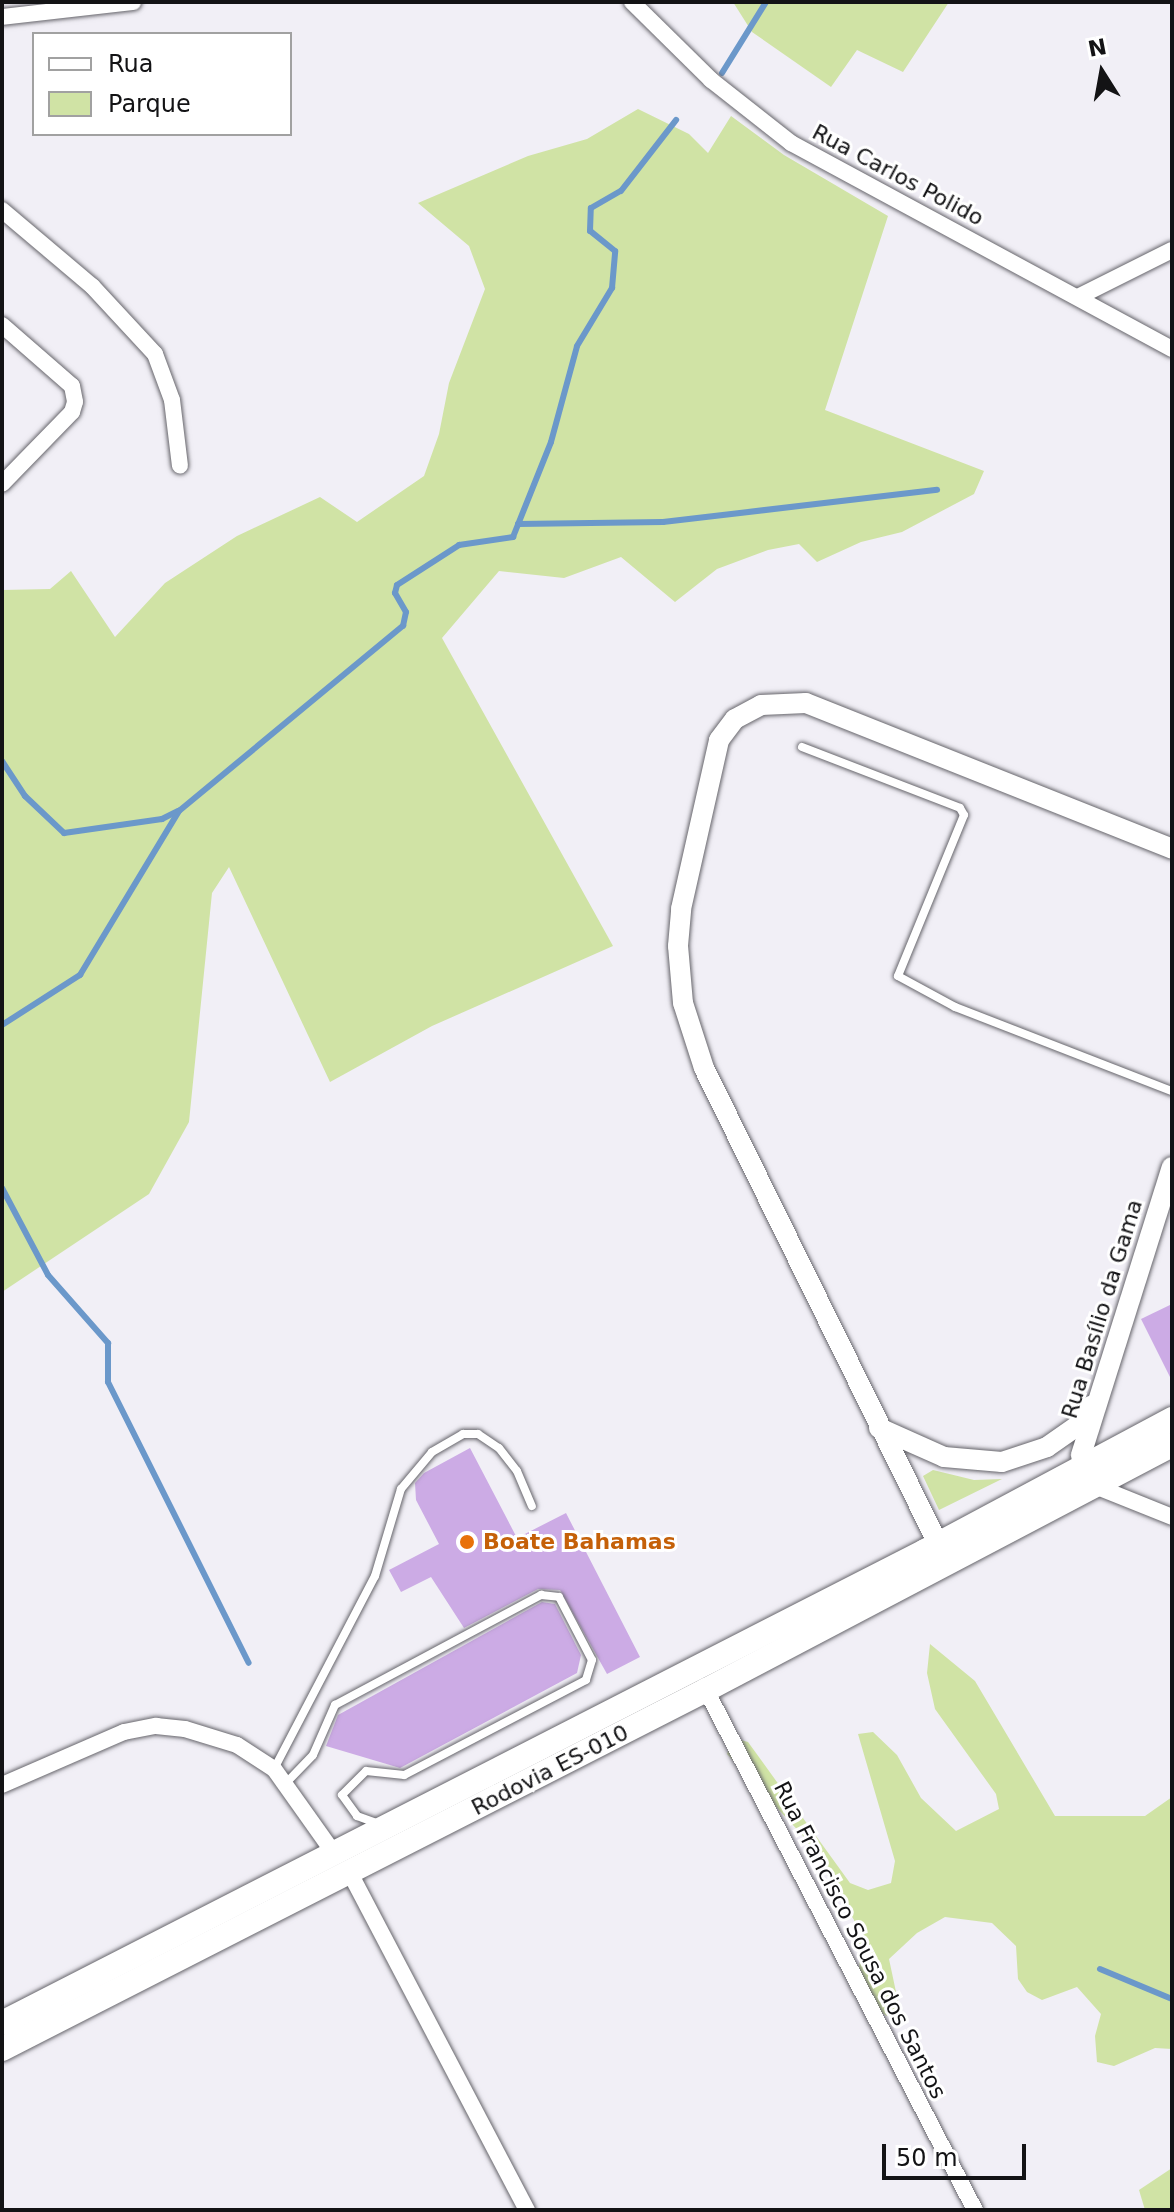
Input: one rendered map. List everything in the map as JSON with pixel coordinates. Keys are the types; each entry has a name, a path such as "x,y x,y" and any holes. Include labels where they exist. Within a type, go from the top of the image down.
{"main road":[{"name":"Rodovia ES-010","path":"2,2049 706,1690 943,1554 1089,1476 1172,1419"},
{"name":"Rodovia ES-010","path":"1089,1476 1172,1445"},
{"name":"Rodovia ES-010","path":"2,2023 388,1823 943,1554"}],"street":[{"path":"2,17 133,2"},
{"name":"Rua Carlos Polido","path":"632,2 761,123 1172,349"},
{"path":"2,210 92,286 155,354 172,400 180,466"},
{"path":"1078,297 1172,250"},
{"path":"2,325 72,386 72,412 2,484"},
{"path":"943,1554 704,1068 683,1003 678,946 681,909 719,740 735,719 761,705 806,703 1172,849"},
{"name":"Rua Basílio da Gama","path":"1089,1476 1081,1455 1172,1167"},
{"path":"879,1428 925,1452 962,1461 1002,1462 1066,1435 1100,1394"},
{"path":"1089,1476 1172,1517"},
{"name":"Rua Francisco Sousa dos Santos","path":"706,1690 975,2210"},
{"path":"2,1785 85,1745 156,1726 237,1745 274,1769 287,1782 333,1852"},
{"path":"350,1873 527,2210"}],"lane":[{"path":"802,747 960,808 964,815 898,976 955,1007 1172,1091"},
{"path":"274,1769 375,1576 401,1489 432,1452 463,1434 478,1434 499,1448 517,1471 532,1506"},
{"path":"287,1782 313,1755 335,1705 541,1595 554,1593 592,1660 591,1673 404,1775 366,1771 345,1789 344,1801 357,1816 388,1823"}],"green space":[{"path":"733,2 949,2 903,72 857,50 831,87 752,32"},
{"path":"638,109 689,134 708,153 731,116 784,155 888,216 825,410 984,471 974,494 902,532 861,542 817,562 799,544 768,550 717,569 675,602 621,557 564,578 499,571 442,638 613,946 432,1026 330,1082 229,867 212,893 189,1122 149,1194 2,1292 2,590 50,589 71,571 115,637 165,583 237,536 320,497 357,522 424,476 439,434 449,383 485,289 469,246 418,203 528,156 587,139"},
{"path":"933,1470 974,1480 1002,1479 939,1510 923,1476"},
{"path":"930,1644 975,1681 1055,1816 1145,1816 1172,1797 1172,2049 1155,2048 1114,2066 1097,2062 1095,2036 1101,2014 1077,1987 1042,2000 1027,1992 1018,1979 1016,1946 992,1923 945,1917 917,1933 889,1959 899,2006 887,2016 856,1997 860,1960 854,1920 805,1838 727,1754 733,1738 748,1742 850,1883 868,1890 891,1883 895,1861 858,1734 873,1732 897,1755 921,1798 956,1831 999,1809 996,1794 935,1709 927,1673"},
{"path":"1172,2168 1172,2209 1145,2210 1139,2190"}],"building":[{"path":"1172,1304 1172,1381 1141,1319"},
{"path":"470,1448 517,1538 566,1513 640,1657 607,1674 560,1590 538,1589 464,1628 431,1577 401,1592 389,1570 439,1544 416,1500 415,1483 424,1473"},
{"path":"542,1602 555,1604 581,1655 577,1673 400,1768 326,1746 338,1715"}],"waterway":[{"path":"722,73 766,2"},
{"path":"2,1025 80,975 179,811 403,626 406,612 395,593 397,585 459,545 513,537 551,442 577,346 612,288 615,251 590,231 591,208 621,191 676,120"},
{"path":"518,524 663,522 937,490"},
{"path":"2,761 25,796 64,833 162,819 178,811"},
{"path":"2,1188 48,1275 108,1343 108,1382 249,1663"},
{"path":"1100,1969 1172,1999"}],"place":[{"name":"Boate Bahamas","path":"467,1542"}]}
